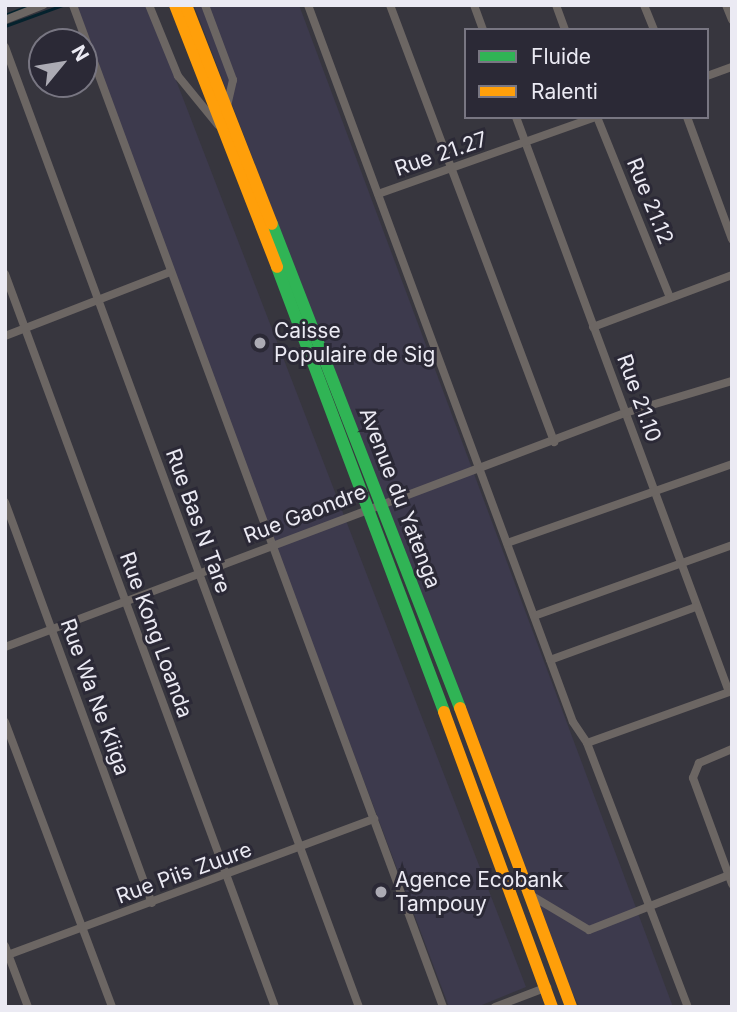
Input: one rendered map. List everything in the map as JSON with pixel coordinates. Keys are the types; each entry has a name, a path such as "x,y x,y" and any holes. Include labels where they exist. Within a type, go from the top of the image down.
{"main road":[{"name":"Avenue du Yatenga","path":"175,5 376,506"},
{"name":"Avenue du Yatenga","path":"186,5 227,106 501,844 552,1007"},
{"name":"Avenue du Yatenga","path":"501,844 527,893 571,1007"}],"street":[{"path":"5,20 43,5"},
{"path":"73,5 443,1007"},
{"path":"149,5 178,76 227,135"},
{"path":"205,5 233,80 227,106"},
{"path":"307,5 550,660 587,744 688,1007"},
{"path":"390,5 554,442"},
{"path":"474,5 482,28"},
{"path":"556,5 564,28"},
{"path":"644,5 653,28"},
{"path":"726,5 732,20"},
{"name":"Rue Bas N Tare","path":"5,47 359,1007"},
{"path":"709,75 732,67"},
{"name":"Rue 21.10","path":"517,119 696,607 730,691"},
{"name":"Rue 21.27","path":"377,194 453,170 591,119"},
{"name":"Rue 21.12","path":"597,119 670,298"},
{"path":"688,119 732,239"},
{"path":"5,336 170,272"},
{"name":"Rue Kong Loanda","path":"5,274 275,1007"},
{"path":"593,327 732,275"},
{"name":"Rue Gaondre","path":"5,647 625,414 732,381"},
{"path":"507,543 654,489 732,464"},
{"name":"Rue Wa Ne Kiiga","path":"5,502 152,903"},
{"path":"534,617 732,545"},
{"path":"550,660 696,607"},
{"path":"587,744 730,691"},
{"path":"5,722 112,1007"},
{"path":"527,893 589,930 731,878 693,778 698,763 732,749"},
{"name":"Rue Piis Zuure","path":"7,956 374,819"},
{"path":"5,946 28,1007"},
{"path":"495,1007 547,987"}],"shaded area":[{"path":"72,5 147,5 526,987 477,1007 449,1007 98,74 98,28 81,28"},
{"path":"194,5 299,5 673,1007 580,1007 571,991"}],"waterway":[{"path":"5,15 31,5"},
{"path":"5,26 63,5"}],"traffic: fast":[{"path":"272,224 460,708"},
{"path":"277,267 444,712"}],"traffic: slow":[{"path":"175,5 277,267"},
{"path":"186,5 272,224"},
{"path":"460,708 571,1007"},
{"path":"444,712 552,1007"}],"place":[{"name":"Caisse Populaire de Sig","path":"260,343"},
{"name":"Agence Ecobank Tampouy","path":"381,892"}]}
